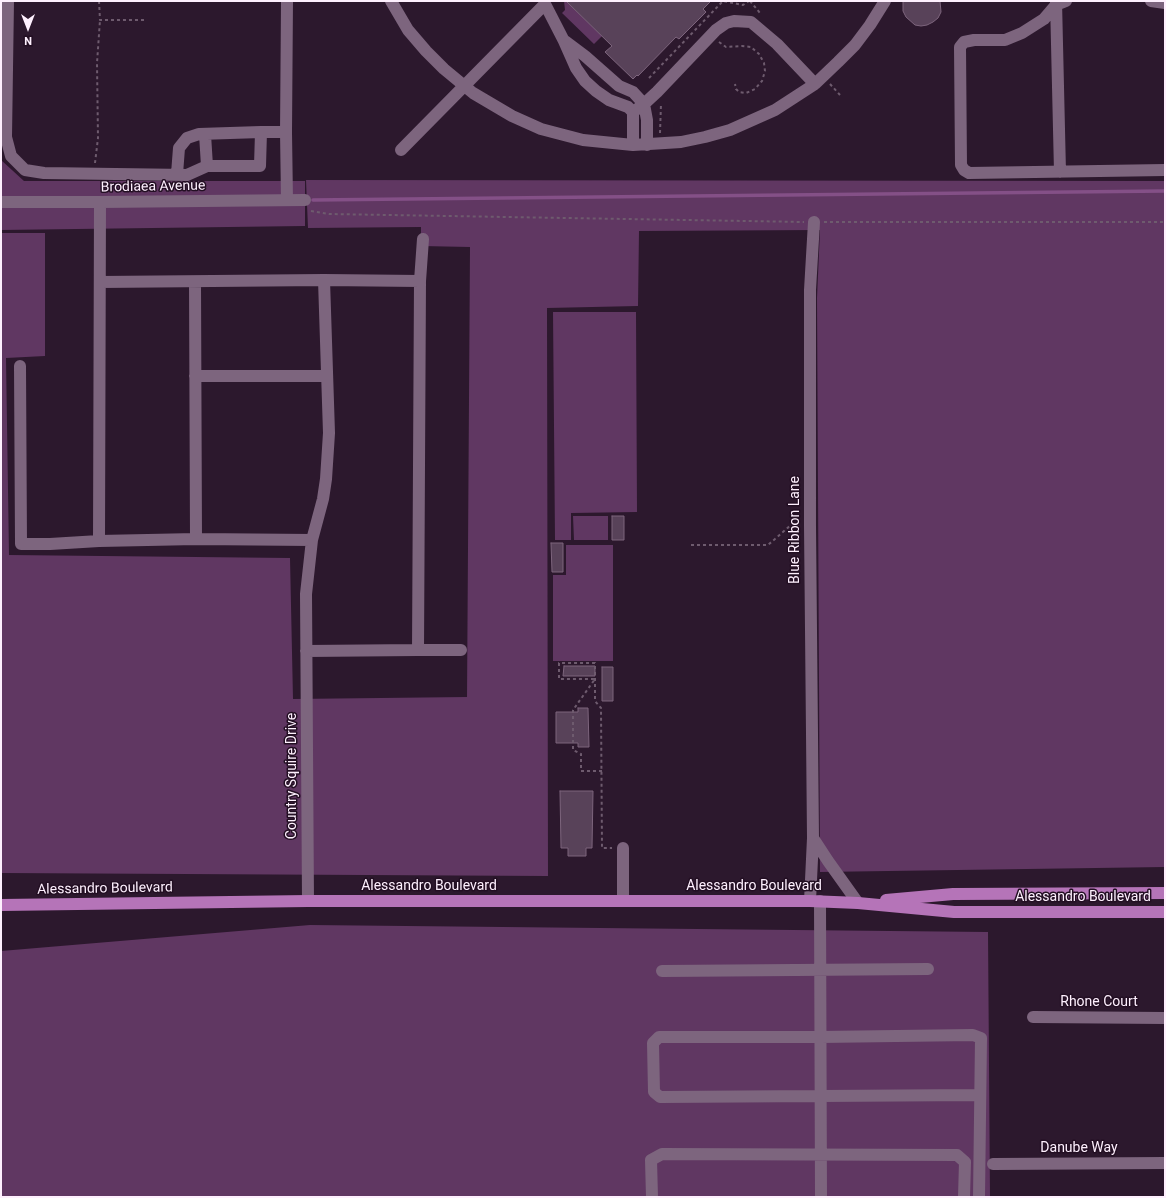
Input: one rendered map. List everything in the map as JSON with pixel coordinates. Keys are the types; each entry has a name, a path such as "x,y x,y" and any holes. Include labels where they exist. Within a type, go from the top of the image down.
{"main road":[{"name":"Alessandro Boulevard","path":"858,903 953,894 1165,894"},
{"name":"Alessandro Boulevard","path":"1,905 308,901 815,901 858,903 954,912 1165,912"}],"street":[{"path":"8,1 6,137 11,156 25,170 44,173 188,175 207,166 260,166 261,132"},
{"path":"287,1 287,200"},
{"path":"391,1 408,30 426,51 444,69 473,93 512,116 541,129 583,140 632,145 681,142 730,130 775,110 814,84 854,45 870,25 885,1"},
{"path":"1151,1 1165,3"},
{"path":"1059,2 1060,172"},
{"path":"1059,2 1044,19 1022,33 1005,40 974,40 964,42 960,47 961,165 964,170 969,173 1165,170"},
{"path":"401,150 545,4 576,68 585,81 609,100 628,107 633,112 632,145"},
{"path":"633,112 657,92 711,34 726,23 734,21 751,22 777,44 814,84"},
{"path":"564,41 585,56 619,86 633,92 644,104 647,120 647,145"},
{"path":"177,174 180,148 187,138 199,134 286,132"},
{"path":"205,134 207,166"},
{"name":"Brodiaea Avenue","path":"1,202 287,200 306,205"},
{"path":"99,541 100,202"},
{"name":"Blue Ribbon Lane","path":"814,222 810,290 810,526 813,838 815,901 820,969 821,1197"},
{"path":"418,650 420,281 423,239"},
{"path":"100,282 324,280 420,281"},
{"name":"Country Squire Drive","path":"308,901 306,594 312,540 323,499 326,479 329,433 324,280"},
{"path":"195,282 196,540"},
{"path":"20,366 22,544 99,541 312,540"},
{"path":"195,376 327,376"},
{"path":"306,651 461,650"},
{"path":"813,838 858,903"},
{"path":"622,848 622,901"},
{"path":"662,971 928,969"},
{"name":"Rhone Court","path":"1033,1017 1165,1018"},
{"path":"980,1095 660,1097 654,1092 653,1042 659,1037 973,1035 981,1038 980,1197"},
{"path":"652,1197 651,1160 662,1154 957,1155 965,1162 964,1197"},
{"name":"Danube Way","path":"993,1164 1165,1163"}],"path":[{"path":"94,173 98,138 97,63 100,20 99,1"},
{"path":"100,20 147,20"},
{"path":"711,34 726,47 742,46 751,48 760,54 764,63 765,71 762,81 755,89 746,93 739,92 736,89 735,84"},
{"path":"651,75 657,92 662,99 660,119 661,144"},
{"path":"306,205 337,214 814,222 1165,222"},
{"path":"691,545 768,545 791,525 810,526"},
{"path":"595,679 559,679 559,663 595,663 595,679 595,700 602,708 602,848 622,848"},
{"path":"595,679 573,710 573,750 581,754 581,771 602,771"}],"shaded area":[{"path":"564,1 566,1 602,36 594,44 562,13 565,10"},
{"path":"1,160 24,181 305,181 305,226 1,230"},
{"path":"306,180 1165,181 1165,867 820,872 817,298 820,230 639,231 638,306 547,308 548,876 1,873 1,233 45,233 45,356 6,358 9,555 290,558 293,699 467,697 470,247 421,246 421,227 308,228"},
{"path":"553,312 636,312 637,512 571,513 571,540 555,540"},
{"path":"573,516 608,516 608,540 574,540"},
{"path":"566,545 613,545 613,661 553,661 553,575 566,575"},
{"path":"310,925 988,932 990,1197 1,1197 1,951"}],"building":[{"path":"566,1 711,1 703,9 706,12 679,39 676,37 638,76 637,75 633,79 605,52 612,46"},
{"path":"903,1 940,1 941,12 938,18 927,25 915,25 906,17 903,11"},
{"path":"612,516 624,516 624,540 612,540"},
{"path":"551,543 563,543 563,572 552,572"},
{"path":"564,666 595,666 595,676 563,676"},
{"path":"602,667 613,667 613,701 602,701"},
{"path":"578,708 588,708 589,747 578,747 578,743 556,743 556,712 578,712"},
{"path":"560,791 593,791 592,848 586,848 586,856 568,856 568,848 561,848"}],"waterway":[{"path":"313,200 1165,191"}]}
